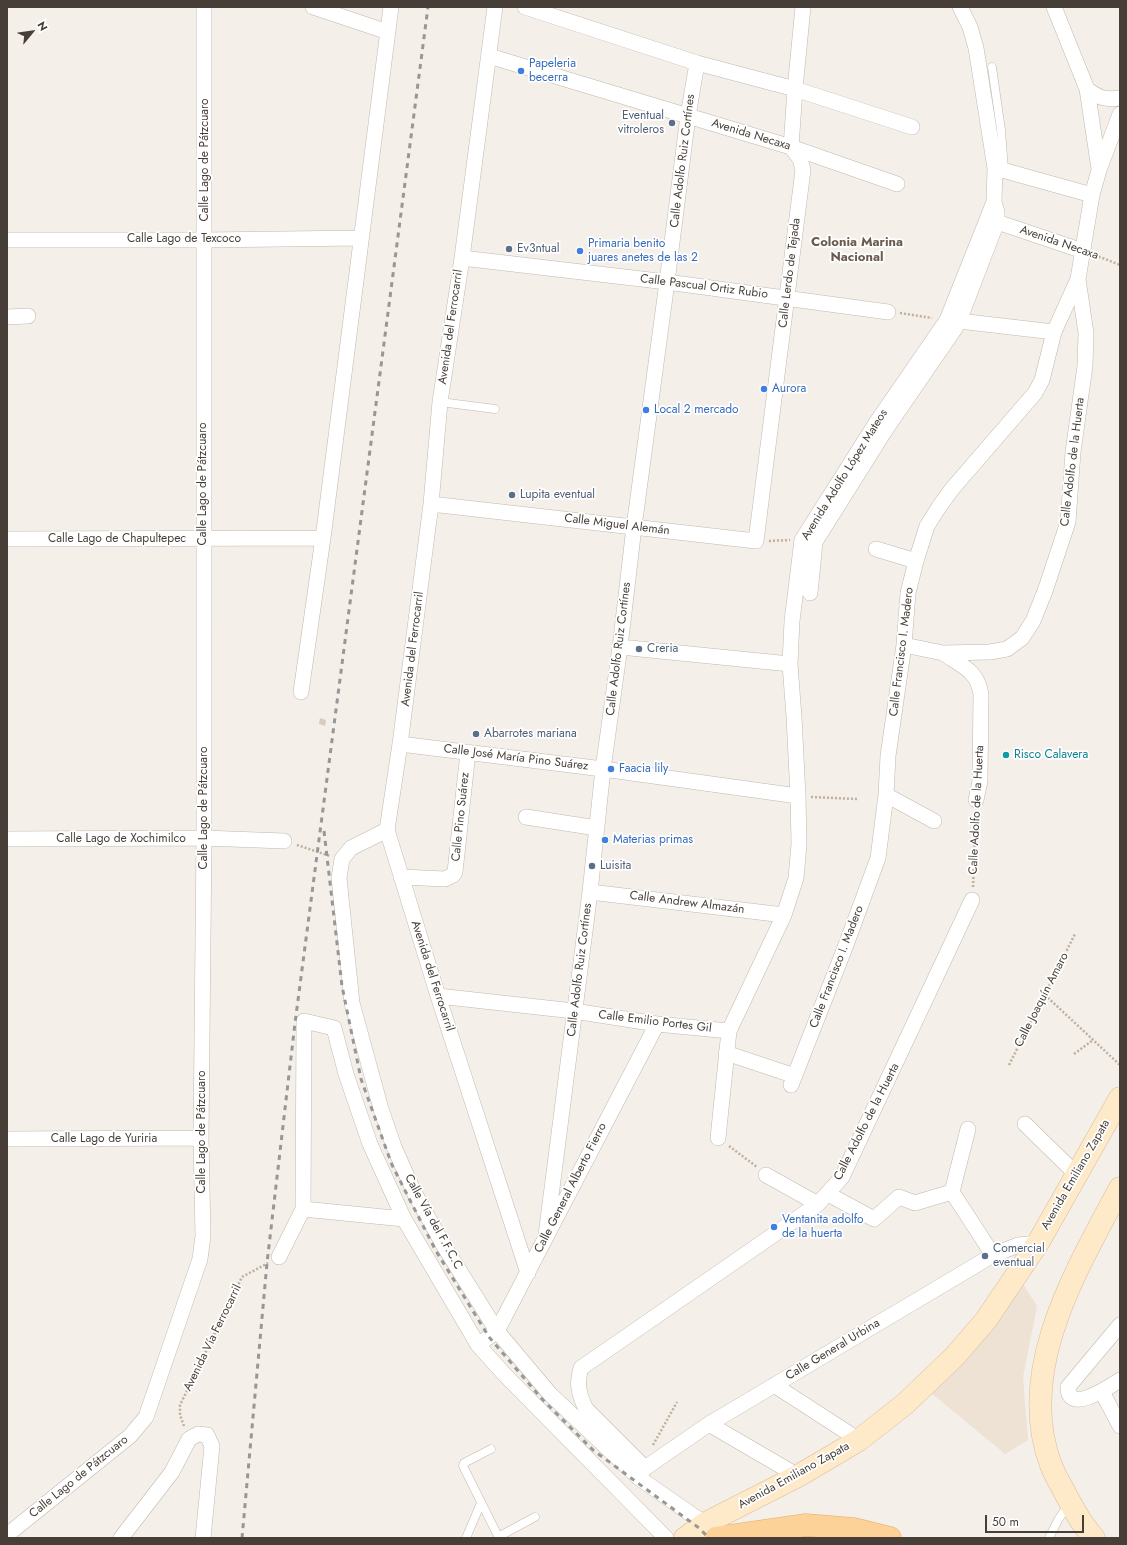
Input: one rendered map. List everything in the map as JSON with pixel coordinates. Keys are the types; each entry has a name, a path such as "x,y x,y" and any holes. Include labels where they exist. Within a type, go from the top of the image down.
{"main road":[{"name":"Avenida Emiliano Zapata","path":"685,1538 715,1533 798,1476 859,1440 905,1404 955,1356 986,1320 1038,1243 1120,1098"},
{"path":"1094,1538 1070,1503 1051,1465 1042,1435 1040,1395 1045,1357 1061,1307 1082,1260 1120,1188"},
{"path":"715,1533 806,1525 854,1529 890,1538"}],"street":[{"name":"Calle Lago de Pátzcuaro","path":"7,1535 130,1436 146,1417 200,1259 203,1236 201,1138 204,838 204,7"},
{"path":"313,7 388,32"},
{"path":"301,692 323,538 391,7"},
{"name":"Avenida del Ferrocarril","path":"495,7 462,258 440,402 431,504 400,744 387,830 438,996 528,1273"},
{"path":"525,7 697,63 795,89 912,127"},
{"path":"791,147 803,7"},
{"name":"Avenida Adolfo López Mateos","path":"718,1138 729,1031 784,914 796,878 799,844 798,796 790,664 792,621 802,540 876,423 953,320 994,202 1000,169 976,48 970,27 960,7"},
{"path":"1057,10 1087,89 1099,170"},
{"name":"Avenida Necaxa","path":"489,56 791,147 898,184"},
{"name":"Calle Adolfo Ruiz Cortínes","path":"546,1235 590,892 603,769 620,647 634,527 688,116 697,63"},
{"path":"1087,89 1095,96 1104,99 1120,98"},
{"name":"Calle Francisco I. Madero","path":"726,1053 793,1080 846,945 878,858 886,795 888,756 904,645 908,593 916,560 927,526 939,507 1035,393 1042,380 1054,332 1078,279 1092,195 1099,170 1120,114"},
{"name":"Calle Lerdo de Tejada","path":"756,542 803,170 800,159 791,147"},
{"path":"1000,169 1092,195"},
{"path":"810,593 815,542 953,320 997,222 997,212 994,202"},
{"name":"Avenida Necaxa","path":"997,222 1083,251"},
{"name":"Calle Lago de Texcoco","path":"7,240 361,238"},
{"path":"1082,432 1092,332 1089,290 1083,251"},
{"name":"Calle Pascual Ortiz Rubio","path":"462,258 786,297 888,312"},
{"name":"Calle Adolfo de la Huerta","path":"943,653 990,652 1007,648 1022,638 1033,621 1045,591 1068,522 1073,452 1085,366 1086,333 1078,279"},
{"path":"7,316 28,316"},
{"path":"953,320 1054,332"},
{"name":"Calle Miguel Alemán","path":"431,504 756,542"},
{"name":"Calle Lago de Chapultepec","path":"7,539 323,538"},
{"path":"876,549 916,560"},
{"path":"904,645 943,653"},
{"path":"620,647 790,664"},
{"name":"Calle Adolfo de la Huerta","path":"943,653 970,670 976,676 979,685 981,694 980,781 976,800"},
{"name":"Calle José María Pino Suárez","path":"400,744 603,769 798,796"},
{"name":"Calle Pino Suárez","path":"401,877 445,879 453,875 455,872 468,752"},
{"path":"886,795 934,821"},
{"path":"526,817 596,828"},
{"path":"342,859 351,848 387,830"},
{"name":"Calle Lago de Xochimilco","path":"7,839 204,838 284,841"},
{"name":"Calle Vía del F.F.C.C","path":"342,859 339,878 352,1003 383,1115 394,1147 415,1194 444,1246 497,1331 550,1394 715,1533"},
{"name":"Calle Andrew Almazán","path":"590,892 784,914"},
{"name":"Calle Adolfo de la Huerta","path":"642,1470 586,1409 580,1399 578,1377 582,1368 823,1199 842,1177 972,900"},
{"name":"Calle Emilio Portes Gil","path":"438,996 574,1011 657,1024 729,1031"},
{"name":"Calle Vía del F.F.C.C","path":"303,1209 304,1021 334,1028 346,1074 370,1144 404,1220 478,1344 505,1375 666,1538"},
{"name":"Calle General Alberto Fierro","path":"478,1344 497,1331 657,1024"},
{"path":"1026,1124 1077,1175"},
{"path":"968,1129 952,1192 993,1255"},
{"name":"Calle Lago de Yuriria","path":"7,1139 201,1138"},
{"path":"766,1175 874,1219 899,1197 914,1203 952,1192"},
{"path":"279,1257 303,1209 404,1220"},
{"name":"Calle General Urbina","path":"642,1470 709,1424 993,1255 1018,1244 1038,1243"},
{"path":"1120,1325 1068,1387 1068,1392 1071,1397 1079,1400 1102,1392 1120,1380"},
{"path":"774,1385 859,1440"},
{"path":"1102,1392 1120,1426"},
{"path":"709,1424 798,1476"},
{"path":"121,1538 172,1472 189,1439 198,1434 207,1436 212,1446 203,1538"}],"lane":[{"path":"992,67 1001,130 1000,169"},
{"path":"440,402 495,409"},
{"path":"491,1449 464,1463 463,1466 498,1538 536,1517"},
{"path":"466,1538 481,1503"},
{"path":"1049,1538 1058,1520 1070,1503"}],"path":[{"name":"Avenida Necaxa","path":"1083,251 1120,265"},
{"path":"888,312 953,320"},
{"path":"756,542 802,540"},
{"path":"798,796 857,799"},
{"name":"Calle Adolfo de la Huerta","path":"972,900 976,800"},
{"path":"284,841 342,859"},
{"name":"Calle Joaquín Amaro","path":"1009,1065 1075,934"},
{"path":"1045,995 1120,1065"},
{"path":"1074,1054 1093,1040"},
{"path":"718,1138 766,1175"},
{"name":"Avenida Vía Ferrocarril","path":"189,1439 180,1415 180,1405 242,1277 279,1257"},
{"path":"642,1470 677,1402"}],"shaded area":[{"path":"1021,1281 1037,1306 1023,1377 1028,1440 1005,1454 930,1392"}],"building":[{"path":"320,718 326,720 325,726 319,724"}],"railway":[{"path":"242,1538 267,1263 295,1023 428,7"},
{"path":"324,831 342,986 361,1079 392,1165 436,1251 489,1337 542,1399 593,1450 699,1528 709,1538"}],"place":[{"name":"Papeleria becerra","path":"521,71"},
{"name":"Eventual vitroleros","path":"672,123"},
{"name":"Ev3ntual","path":"509,249"},
{"name":"Primaria benito juares anetes de las 2","path":"580,251"},
{"name":"Aurora","path":"764,389"},
{"name":"Local 2 mercado","path":"646,410"},
{"name":"Lupita eventual","path":"512,495"},
{"name":"Creria","path":"639,649"},
{"name":"Abarrotes mariana","path":"476,734"},
{"name":"Risco Calavera","path":"1006,755"},
{"name":"Faacia lily","path":"611,769"},
{"name":"Materias primas","path":"605,840"},
{"name":"Luisita","path":"592,866"},
{"name":"Ventanita adolfo de la huerta","path":"774,1227"},
{"name":"Comercial eventual","path":"985,1256"}],"district":[{"name":"Colonia Marina Nacional","path":"857,250"}]}
